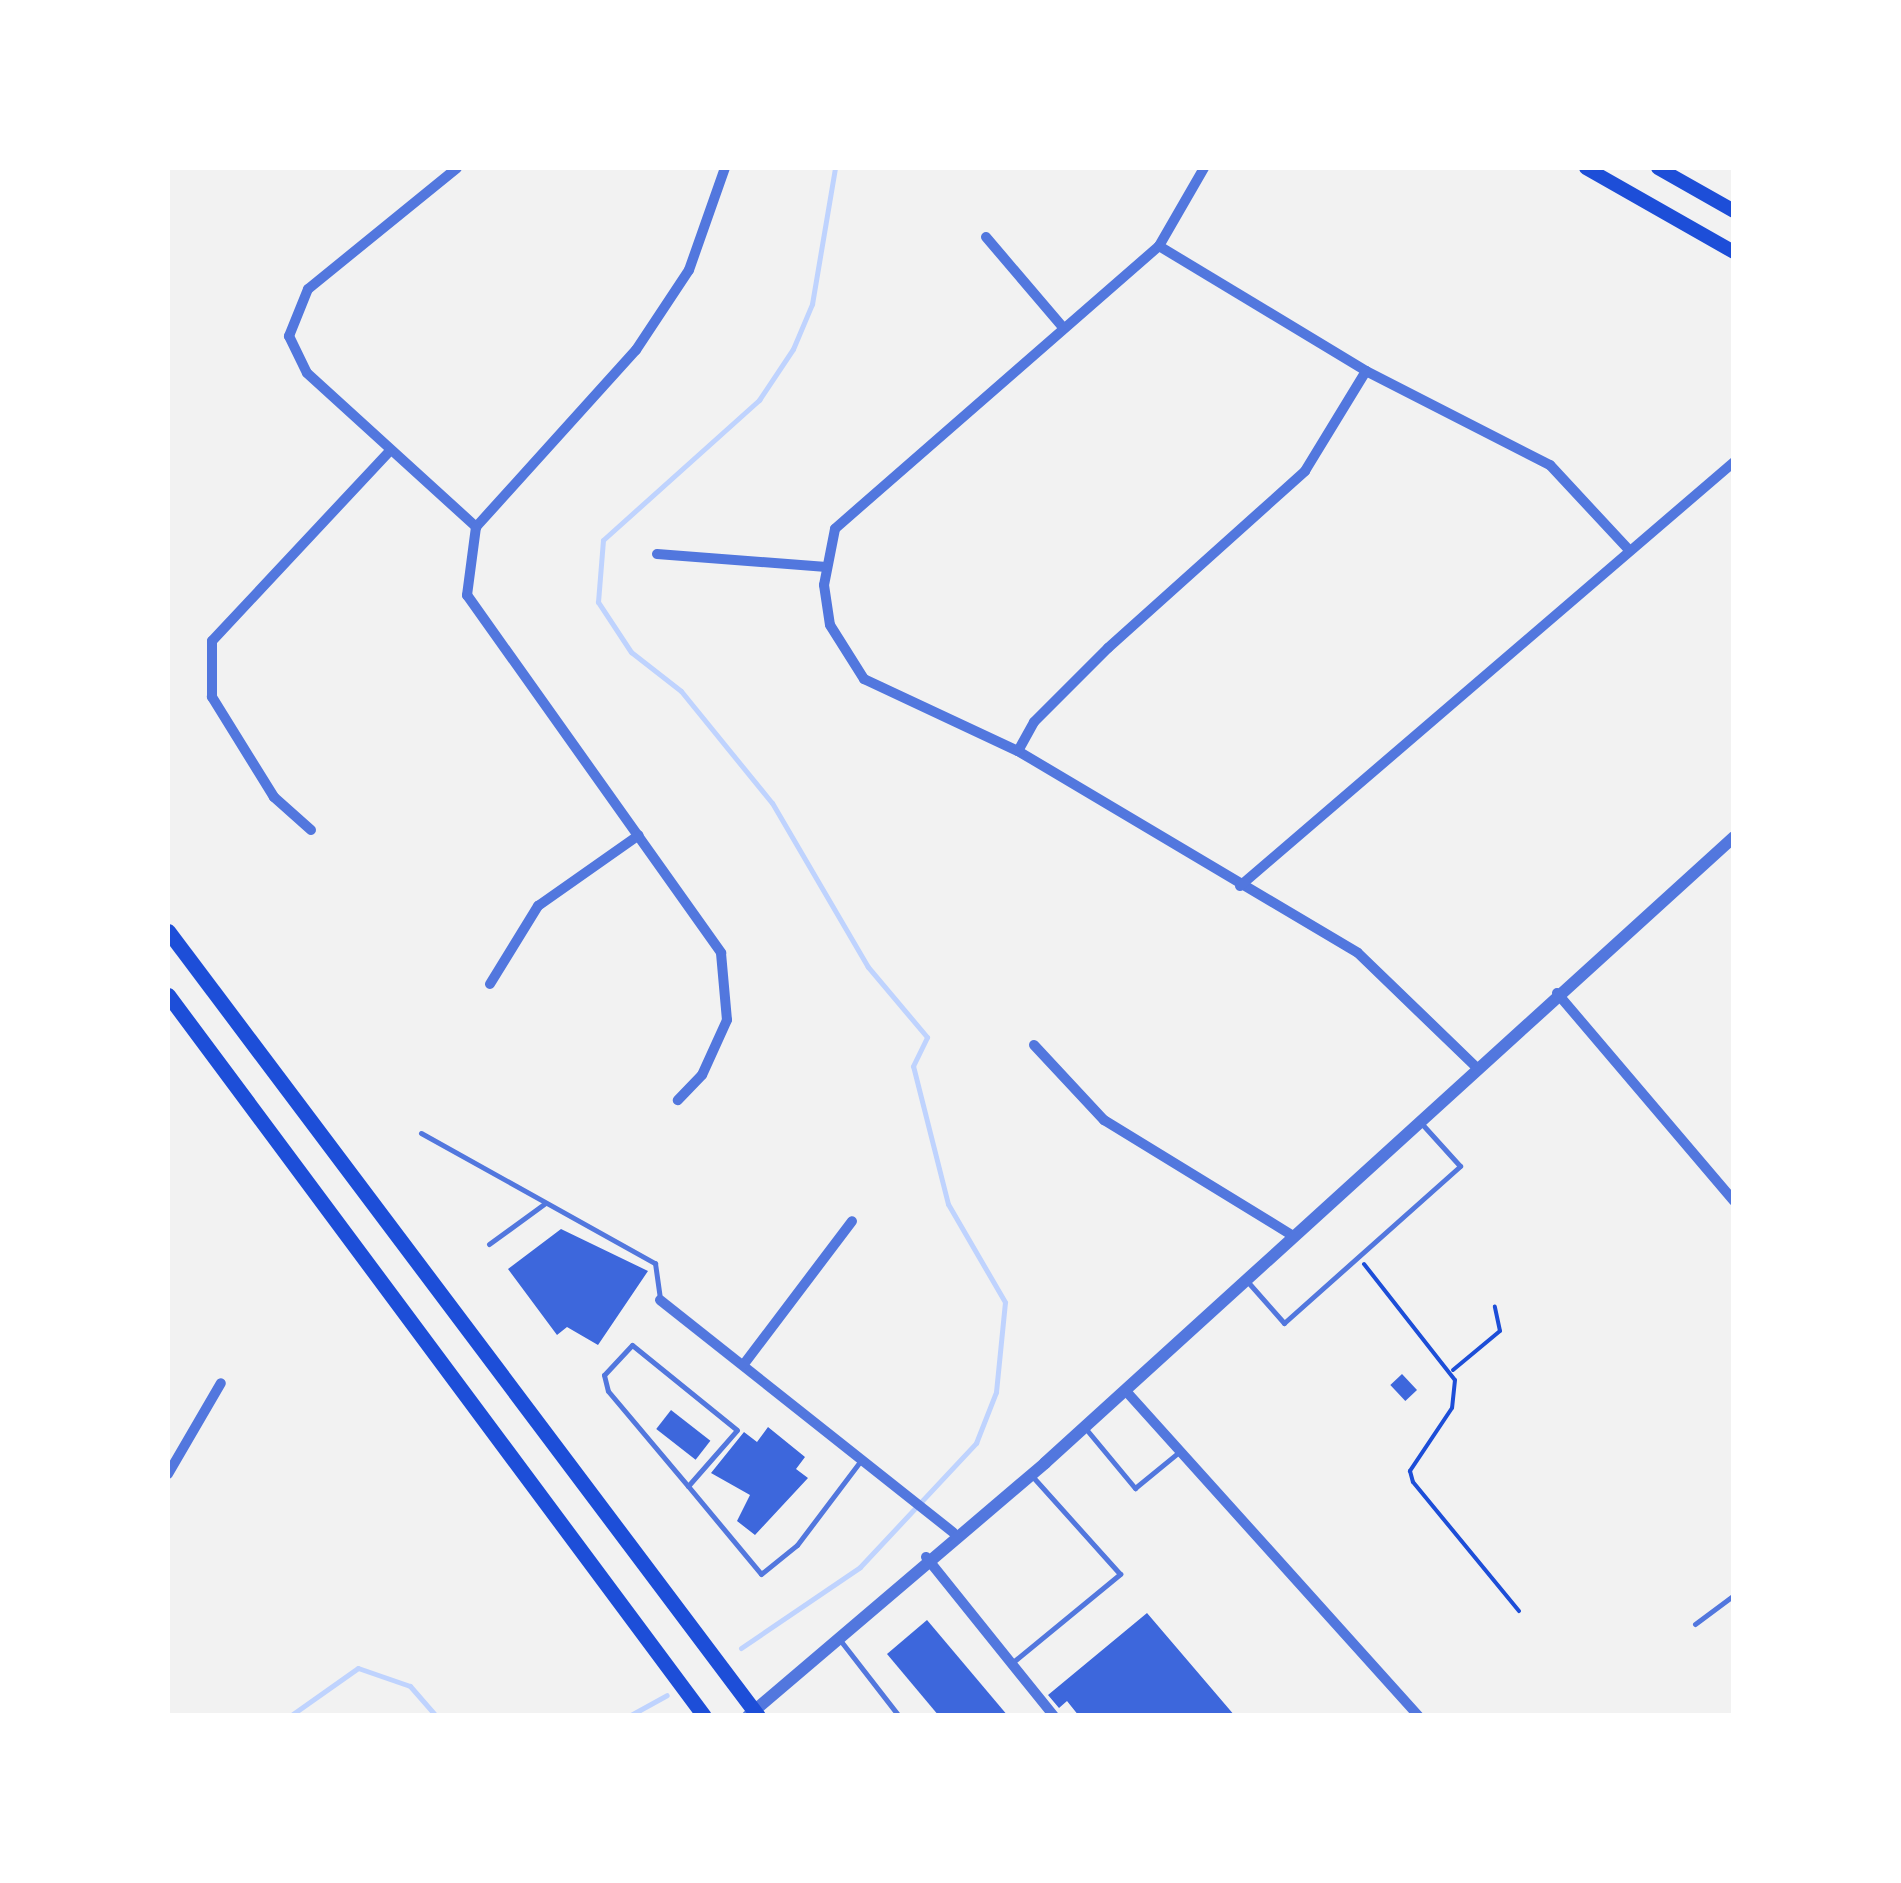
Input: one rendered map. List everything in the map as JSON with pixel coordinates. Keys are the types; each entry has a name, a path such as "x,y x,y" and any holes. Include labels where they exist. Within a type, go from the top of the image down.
{"main road":[{"path":"1586,168 1734,252"},
{"path":"1658,168 1734,211"},
{"path":"168,930 753,1714"},
{"path":"168,995 704,1716"}],"street":[{"path":"457,168 308,289 289,336 307,373 388,453 476,527"},
{"path":"678,1100 702,1075 727,1020 722,953 467,595 476,527 636,350 689,270 725,168"},
{"path":"1204,168 1159,246 1060,325 835,529 828,568 830,625 864,679 1018,751 1358,953 1474,1066"},
{"path":"986,237 1060,325"},
{"path":"1159,246 1366,370 1550,465 1630,551"},
{"path":"1018,751 1034,722 1108,648 1305,471 1366,370"},
{"path":"312,830 274,796 212,697 212,641 388,453"},
{"path":"1240,886 1734,462"},
{"path":"657,554 828,568"},
{"path":"490,984 538,906 638,835"},
{"path":"753,1714 953,1532 1030,1474 1126,1390 1474,1066 1734,837"},
{"path":"1557,994 1734,1201"},
{"path":"1034,1046 1104,1120 1292,1235"},
{"path":"744,1364 852,1221"},
{"path":"660,1300 892,1479 953,1532"},
{"path":"168,1474 221,1383"},
{"path":"1126,1390 1419,1716"},
{"path":"926,1558 1054,1716"}],"lane":[{"path":"1245,1279 1284,1323 1460,1166 1417,1119"},
{"path":"420,1133 654,1263 660,1300"},
{"path":"489,1244 544,1204"},
{"path":"688,1486 737,1430 632,1345 604,1375 608,1391 761,1574 797,1545 864,1457"},
{"path":"1084,1427 1135,1488 1179,1452"},
{"path":"1010,1664 1120,1574 1030,1474"},
{"path":"1695,1624 1734,1595"},
{"path":"838,1638 900,1716"}],"path":[{"path":"1358,1257 1453,1370 1452,1408 1410,1472 1519,1610"},
{"path":"1453,1370 1500,1331 1496,1307"}],"building":[{"path":"561,1229 648,1271 598,1345 567,1327 557,1335 508,1269"},
{"path":"1402,1374 1417,1390 1405,1401 1390,1385"},
{"path":"671,1410 710,1441 696,1460 656,1429"},
{"path":"768,1427 805,1457 796,1469 808,1478 755,1535 737,1521 750,1495 711,1473 744,1432 757,1442"},
{"path":"1147,1613 1235,1716 1079,1716 1067,1701 1059,1708 1048,1695"},
{"path":"927,1620 1008,1716 939,1716 887,1654"}],"waterway":[{"path":"741,1648 860,1567 976,1443 996,1392 1005,1302 948,1204 913,1066 927,1037 868,967 772,803 681,691 631,652 598,602 603,540 759,400 793,349 812,304 835,168"},
{"path":"290,1716 358,1668 410,1686 436,1716"},
{"path":"629,1716 667,1695"}]}
